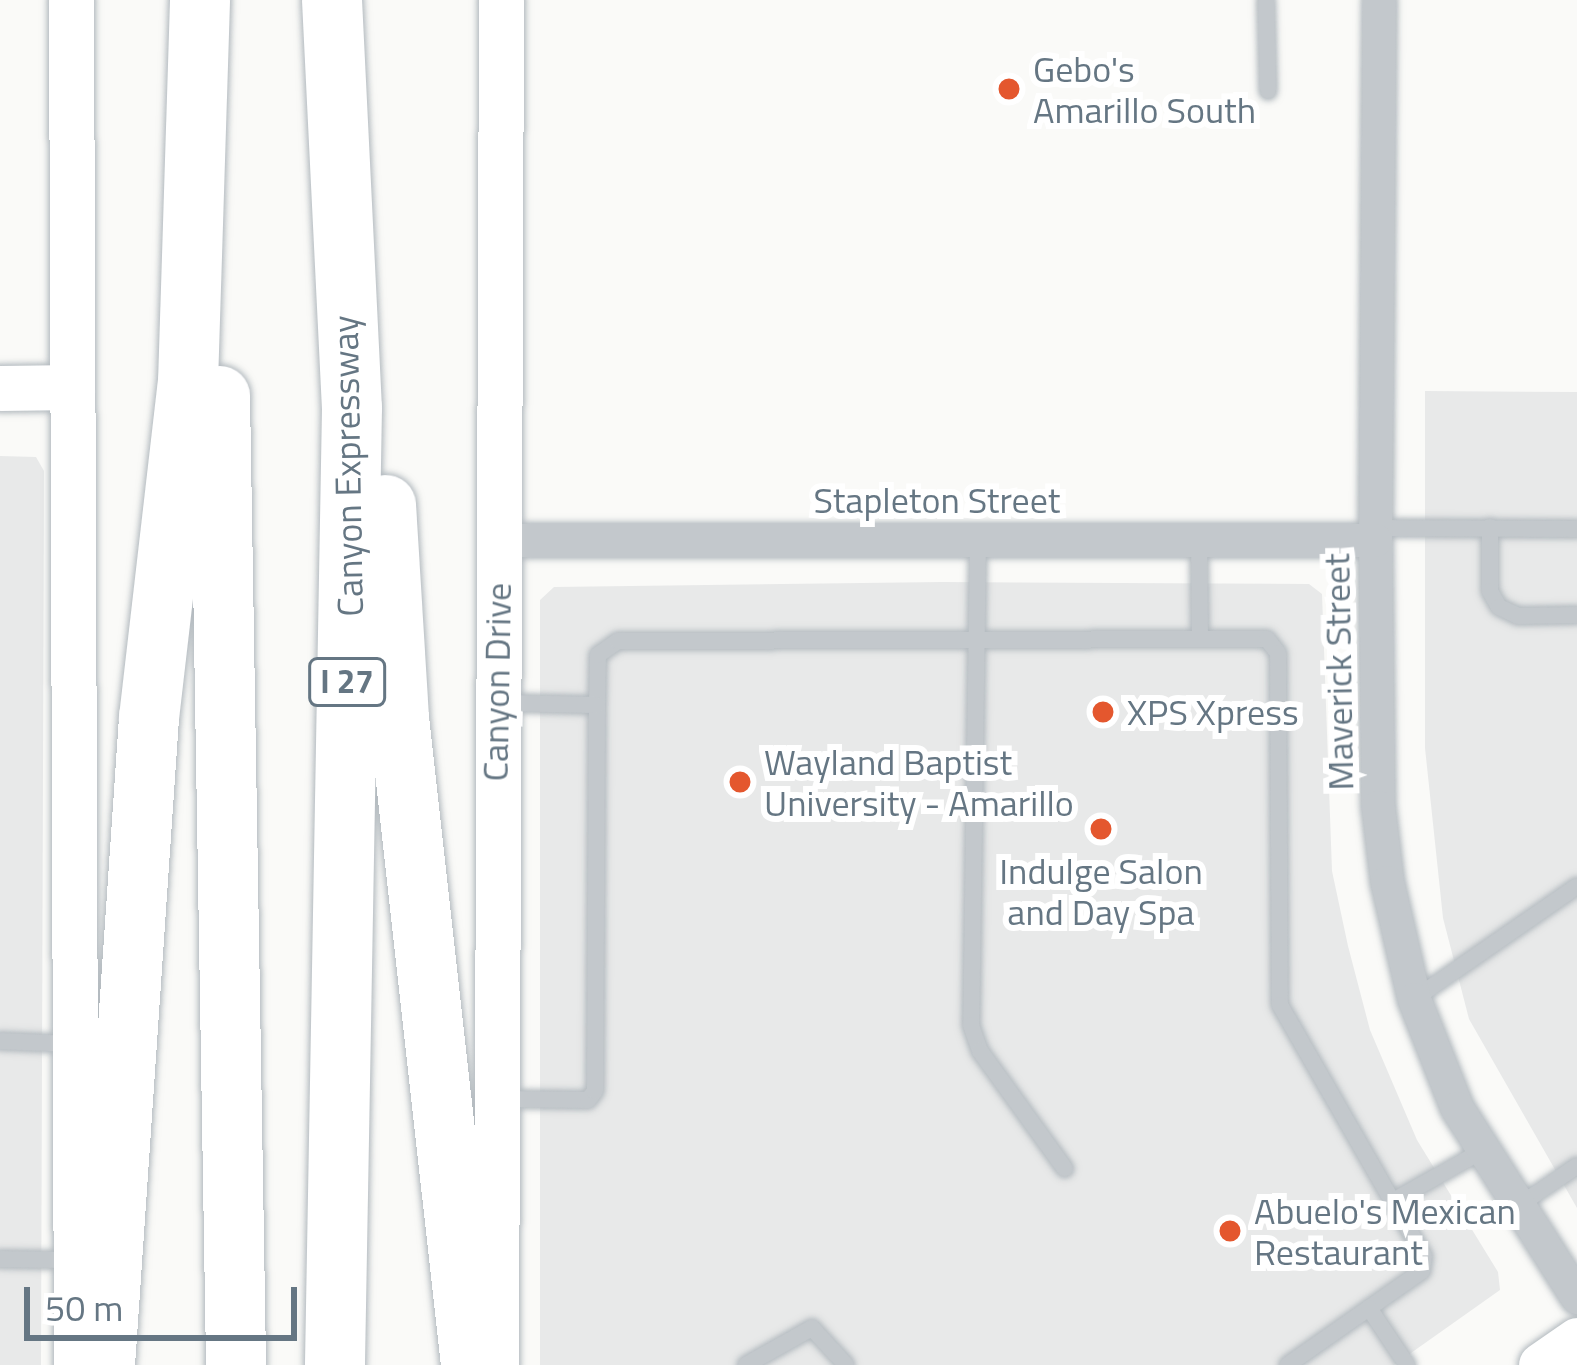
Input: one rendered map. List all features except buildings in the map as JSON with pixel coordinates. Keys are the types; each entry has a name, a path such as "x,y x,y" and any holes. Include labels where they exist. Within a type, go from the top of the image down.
{"highway":[{"path":"105,1365 149,718 188,383 200,0"},
{"path":"226,0 219,506 236,1365"},
{"name":"Canyon Expressway","path":"332,0 352,408 335,1365"},
{"path":"352,408 384,482 399,718 472,1365"}],"main road":[{"path":"71,0 76,1365"},
{"name":"Canyon Drive","path":"496,1365 501,0"},
{"path":"0,388 73,387"},
{"path":"1541,1365 1577,1340"}],"street":[{"name":"Maverick Street","path":"1379,0 1378,807 1414,999 1480,1152 1577,1297"},
{"name":"Stapleton Street","path":"498,540 1199,540 1375,534"}],"lane":[{"path":"1266,0 1268,91"},
{"path":"1375,534 1490,527 1577,530"},
{"path":"1490,527 1490,591 1499,607 1517,616 1577,616"},
{"path":"978,540 971,1025 980,1051 1065,1169"},
{"path":"1199,540 1200,638"},
{"path":"495,1099 588,1100 595,1090 598,656 618,641 1267,639 1277,653 1280,1005 1424,1256 1422,1271 1288,1365"},
{"path":"495,703 596,705"},
{"path":"1414,999 1577,886"},
{"path":"0,1041 75,1044"},
{"path":"1393,1201 1480,1152"},
{"path":"1514,1208 1577,1166"},
{"path":"0,1259 75,1260"},
{"path":"1369,1308 1407,1365"},
{"path":"746,1365 812,1328 846,1365"}],"shaded area":[{"path":"1425,391 1577,392 1577,1208 1469,1019 1443,918 1425,748"},
{"path":"0,456 36,457 44,471 41,1365 0,1365"},
{"path":"1309,584 1322,594 1332,871 1348,946 1370,1030 1417,1140 1498,1272 1500,1290 1394,1365 540,1365 540,600 554,587"}],"place":[{"name":"Gebo's Amarillo South","path":"1009,89"},
{"name":"XPS Xpress","path":"1103,712"},
{"name":"Wayland Baptist University - Amarillo","path":"740,782"},
{"name":"Indulge Salon and Day Spa","path":"1101,829"},
{"name":"Abuelo's Mexican Restaurant","path":"1230,1231"}]}
